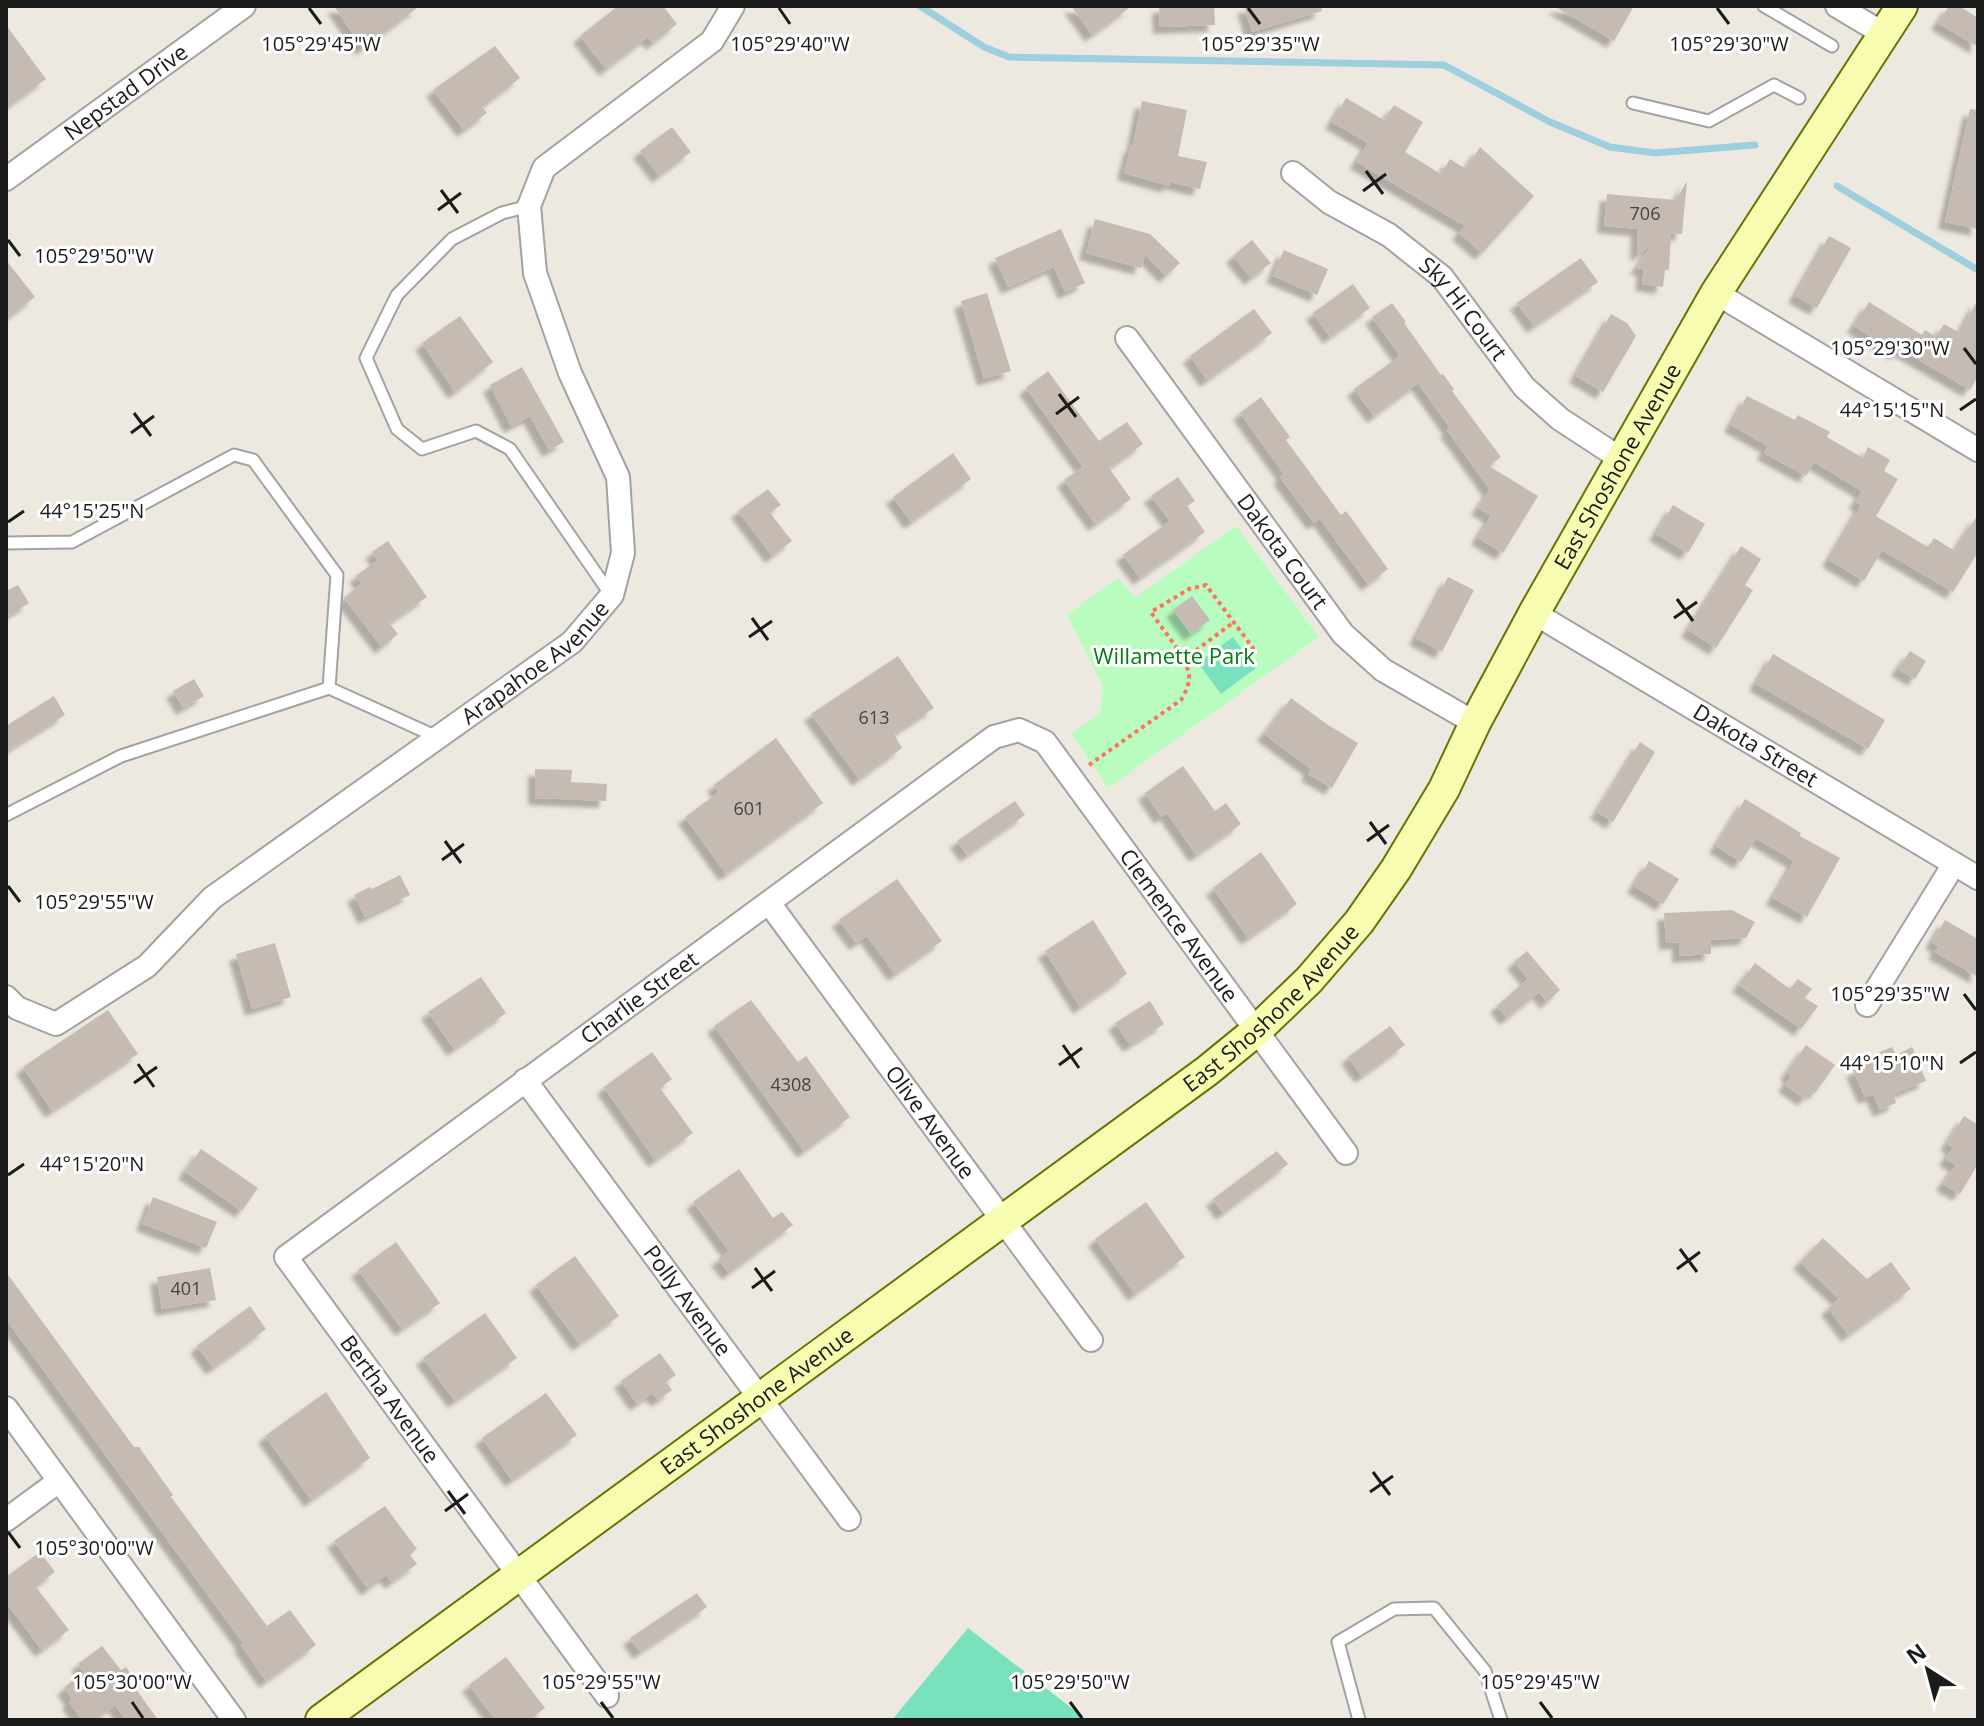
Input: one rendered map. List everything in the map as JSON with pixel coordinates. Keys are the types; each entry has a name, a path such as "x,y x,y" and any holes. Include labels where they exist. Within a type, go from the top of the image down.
{"street":[{"name":"Nepstad Drive","path":"6,179 244,6"},
{"name":"Arapahoe Avenue","path":"6,997 17,1008 56,1024 147,966 212,898 572,642 612,595 623,553 618,477 570,373 535,273 529,206 544,168 712,41 733,6"},
{"path":"1837,6 1884,34"},
{"name":"East Shoshone Avenue","path":"321,1720 1207,1071 1256,1031 1309,980 1359,922 1396,869 1444,789 1475,723 1534,613 1716,293 1902,6"},
{"name":"Sky Hi Court","path":"1293,173 1329,202 1389,235 1442,277 1524,387 1560,419 1621,459"},
{"path":"1716,293 1978,450"},
{"name":"Dakota Court","path":"1127,338 1343,634 1383,670 1475,723"},
{"name":"Dakota Street","path":"1534,613 1978,878"},
{"name":"Clemence Avenue","path":"994,737 1019,730 1045,742 1346,1153"},
{"name":"Charlie Street","path":"286,1257 994,737"},
{"path":"1867,1005 1954,864"},
{"name":"Olive Avenue","path":"769,903 1091,1340"},
{"name":"Polly Avenue","path":"525,1080 849,1519"},
{"name":"Bertha Avenue","path":"286,1257 607,1696"},
{"path":"6,1408 234,1720"},
{"path":"6,1520 59,1481"}],"lane":[{"path":"1764,6 1832,46"},
{"path":"1633,103 1709,121 1774,85 1799,98"},
{"path":"529,206 502,213 452,239 397,295 366,358 397,429 422,449 476,431 510,449 612,595"},
{"path":"6,543 72,542 234,455 253,460 337,575 329,688"},
{"path":"6,815 121,756 329,688 438,737"},
{"path":"1359,1720 1338,1642 1394,1609 1434,1608 1485,1671 1501,1720"}],"path":[{"path":"1089,765 1181,700 1187,691 1189,675 1183,660 1151,612 1189,589 1206,585 1253,648 1246,654"},
{"path":"1183,660 1234,622"}],"green space":[{"name":"Willamette Park","path":"1236,526 1319,637 1108,788 1071,734 1100,713 1103,686 1067,615 1118,578 1135,598"},
{"path":"1233,637 1256,668 1221,694 1198,663"},
{"path":"968,1628 1087,1720 892,1720"}],"building":[{"path":"334,6 420,6 363,48"},
{"path":"618,6 663,6 677,24 653,43 648,37 606,69 580,36"},
{"path":"1071,6 1132,6 1092,35"},
{"path":"1159,6 1214,6 1215,25 1160,27"},
{"path":"1244,6 1321,6 1322,11 1252,32"},
{"path":"1554,6 1634,6 1614,41"},
{"path":"1949,6 1959,6 1978,18 1978,47 1938,23"},
{"path":"6,25 46,79 6,108"},
{"path":"495,46 520,78 482,107 487,113 464,130 433,90"},
{"path":"1346,98 1384,120 1394,105 1423,122 1405,152 1441,174 1450,159 1466,169 1480,147 1534,196 1482,253 1459,233 1465,226 1357,162 1368,143 1332,122"},
{"path":"1142,101 1187,110 1178,156 1207,162 1200,189 1170,182 1169,186 1124,173"},
{"path":"1970,109 1978,110 1978,229 1945,222"},
{"path":"672,127 691,152 659,176 640,151"},
{"path":"1687,181 1682,234 1671,233 1669,270 1665,270 1663,287 1642,284 1644,269 1637,268 1651,245 1637,255 1638,229 1604,226 1607,194 1676,200"},
{"path":"1095,219 1150,234 1180,263 1166,276 1145,254 1141,268 1086,253"},
{"path":"1061,229 1085,283 1065,292 1054,267 1008,287 995,258"},
{"path":"1829,236 1851,248 1817,308 1795,296"},
{"path":"1252,240 1271,263 1251,278 1233,256"},
{"path":"1284,250 1328,269 1317,295 1273,276"},
{"path":"1581,258 1598,282 1534,326 1517,303"},
{"path":"6,260 35,297 6,320"},
{"path":"1353,284 1370,308 1330,337 1313,313"},
{"path":"987,293 1011,371 984,379 961,301"},
{"path":"1978,299 1978,376 1970,390 1900,349 1897,353 1854,326 1869,302 1922,335 1925,330 1936,337 1944,324 1960,333"},
{"path":"1392,303 1501,457 1489,466 1538,496 1503,553 1478,538 1491,516 1478,508 1490,490 1418,383 1374,416 1354,389 1400,356 1372,317"},
{"path":"1254,309 1272,333 1207,380 1190,356"},
{"path":"1611,314 1627,323 1636,336 1603,392 1576,376"},
{"path":"460,316 493,362 455,392 422,343"},
{"path":"522,367 564,442 549,450 530,416 511,426 490,385"},
{"path":"1048,371 1099,441 1127,422 1143,444 1109,468 1131,499 1095,524 1064,480 1083,467 1026,388"},
{"path":"1747,396 1795,420 1798,415 1830,432 1827,437 1863,458 1868,447 1890,460 1884,471 1898,479 1876,516 1928,547 1934,538 1955,551 1978,514 1978,552 1953,592 1882,550 1864,581 1829,560 1861,505 1856,502 1862,491 1814,462 1806,476 1764,453 1768,446 1731,425"},
{"path":"1261,397 1290,437 1286,440 1341,515 1346,511 1388,569 1368,584 1320,519 1314,523 1280,477 1284,474 1240,413"},
{"path":"953,453 971,479 911,522 893,497"},
{"path":"1178,477 1195,501 1187,506 1205,532 1140,578 1123,555 1170,521 1151,496"},
{"path":"768,489 781,505 770,513 792,541 772,556 738,511"},
{"path":"1673,505 1705,524 1688,553 1656,534"},
{"path":"388,541 427,597 389,623 398,634 382,647 344,598 362,583 356,576 378,560 372,552"},
{"path":"1741,546 1761,559 1745,585 1753,590 1716,648 1688,630"},
{"path":"1448,577 1474,590 1442,652 1416,638"},
{"path":"18,585 29,603 6,617 6,591"},
{"path":"1192,596 1210,620 1191,634 1173,610"},
{"path":"1910,651 1926,661 1915,679 1898,669"},
{"path":"1773,654 1885,720 1868,749 1756,684"},
{"path":"898,656 934,708 894,734 902,748 859,779 811,714"},
{"path":"194,679 204,696 183,708 173,691"},
{"path":"54,696 65,715 6,751 6,726"},
{"path":"1291,698 1358,743 1332,788 1308,774 1311,769 1264,734"},
{"path":"776,738 823,803 726,874 685,817 719,792 714,785"},
{"path":"1640,742 1655,752 1613,822 1597,812"},
{"path":"1183,766 1215,811 1226,803 1241,824 1196,855 1167,813 1161,817 1145,793"},
{"path":"535,769 572,770 571,782 607,784 606,801 535,798"},
{"path":"1745,799 1801,833 1800,836 1840,858 1807,917 1773,898 1794,861 1756,838 1741,862 1716,846"},
{"path":"1015,801 1025,815 967,855 957,841"},
{"path":"1261,852 1297,904 1248,938 1213,888"},
{"path":"1649,861 1679,879 1663,904 1634,886"},
{"path":"400,875 410,895 365,917 354,895"},
{"path":"897,879 942,941 895,974 867,936 856,943 839,920"},
{"path":"1732,910 1755,922 1746,938 1711,940 1711,954 1679,956 1679,942 1666,943 1664,913"},
{"path":"1093,920 1127,974 1080,1007 1045,951"},
{"path":"1945,920 1978,939 1978,977 1935,952 1939,946 1932,942"},
{"path":"275,943 291,997 252,1009 236,954"},
{"path":"1527,951 1560,990 1547,1002 1539,992 1507,1018 1497,1006 1528,979 1514,962"},
{"path":"1755,963 1790,989 1798,979 1812,989 1805,998 1818,1006 1801,1029 1739,985"},
{"path":"481,977 506,1013 454,1049 428,1012"},
{"path":"751,1000 798,1062 806,1056 850,1117 804,1151 714,1026"},
{"path":"1150,1001 1164,1024 1130,1045 1115,1023"},
{"path":"108,1010 138,1054 52,1111 23,1067"},
{"path":"1390,1026 1405,1045 1362,1076 1348,1057"},
{"path":"1806,1045 1835,1065 1815,1093 1811,1091 1805,1099 1785,1085 1791,1076 1787,1073"},
{"path":"1892,1047 1896,1055 1912,1047 1926,1081 1893,1094 1896,1103 1880,1110 1873,1094 1865,1097 1853,1070 1870,1063 1868,1057"},
{"path":"652,1052 672,1079 660,1088 693,1133 655,1160 604,1087"},
{"path":"1964,1116 1978,1125 1978,1164 1960,1194 1943,1184 1956,1165 1946,1159 1953,1147 1947,1144"},
{"path":"201,1149 258,1188 242,1211 185,1172"},
{"path":"1277,1151 1288,1164 1223,1213 1213,1199"},
{"path":"739,1169 773,1218 782,1212 793,1225 729,1273 718,1259 729,1251 693,1202"},
{"path":"153,1197 217,1222 206,1248 143,1224"},
{"path":"1146,1202 1185,1257 1135,1294 1095,1239"},
{"path":"1823,1238 1867,1279 1891,1262 1911,1289 1848,1335 1828,1308 1839,1299 1800,1262"},
{"path":"396,1242 440,1303 402,1329 358,1270"},
{"path":"575,1256 619,1316 579,1344 536,1285"},
{"path":"210,1268 216,1300 162,1309 157,1277"},
{"path":"6,1272 134,1447 139,1447 173,1495 171,1497 267,1626 290,1610 316,1645 266,1681 241,1645 243,1643 6,1319"},
{"path":"250,1306 266,1329 213,1368 197,1346"},
{"path":"485,1313 517,1358 455,1401 423,1358"},
{"path":"660,1353 676,1375 666,1382 672,1390 658,1400 652,1393 637,1404 621,1381"},
{"path":"326,1392 370,1458 311,1500 265,1436"},
{"path":"546,1393 577,1435 512,1480 482,1438"},
{"path":"385,1506 417,1549 410,1555 417,1564 392,1582 386,1575 368,1589 334,1541"},
{"path":"40,1552 55,1572 36,1587 69,1630 42,1650 6,1602 6,1577"},
{"path":"697,1593 707,1607 640,1652 630,1638"},
{"path":"102,1646 121,1670 126,1667 140,1686 136,1689 158,1720 126,1720 115,1705 96,1720 82,1720 69,1702 72,1699 64,1688 84,1672 78,1664"},
{"path":"506,1657 545,1708 529,1720 496,1720 469,1685"}],"waterway":[{"path":"920,6 984,47 1009,57 1444,65 1550,122 1610,147 1655,153 1755,145"},
{"path":"1837,186 1978,270"}]}
